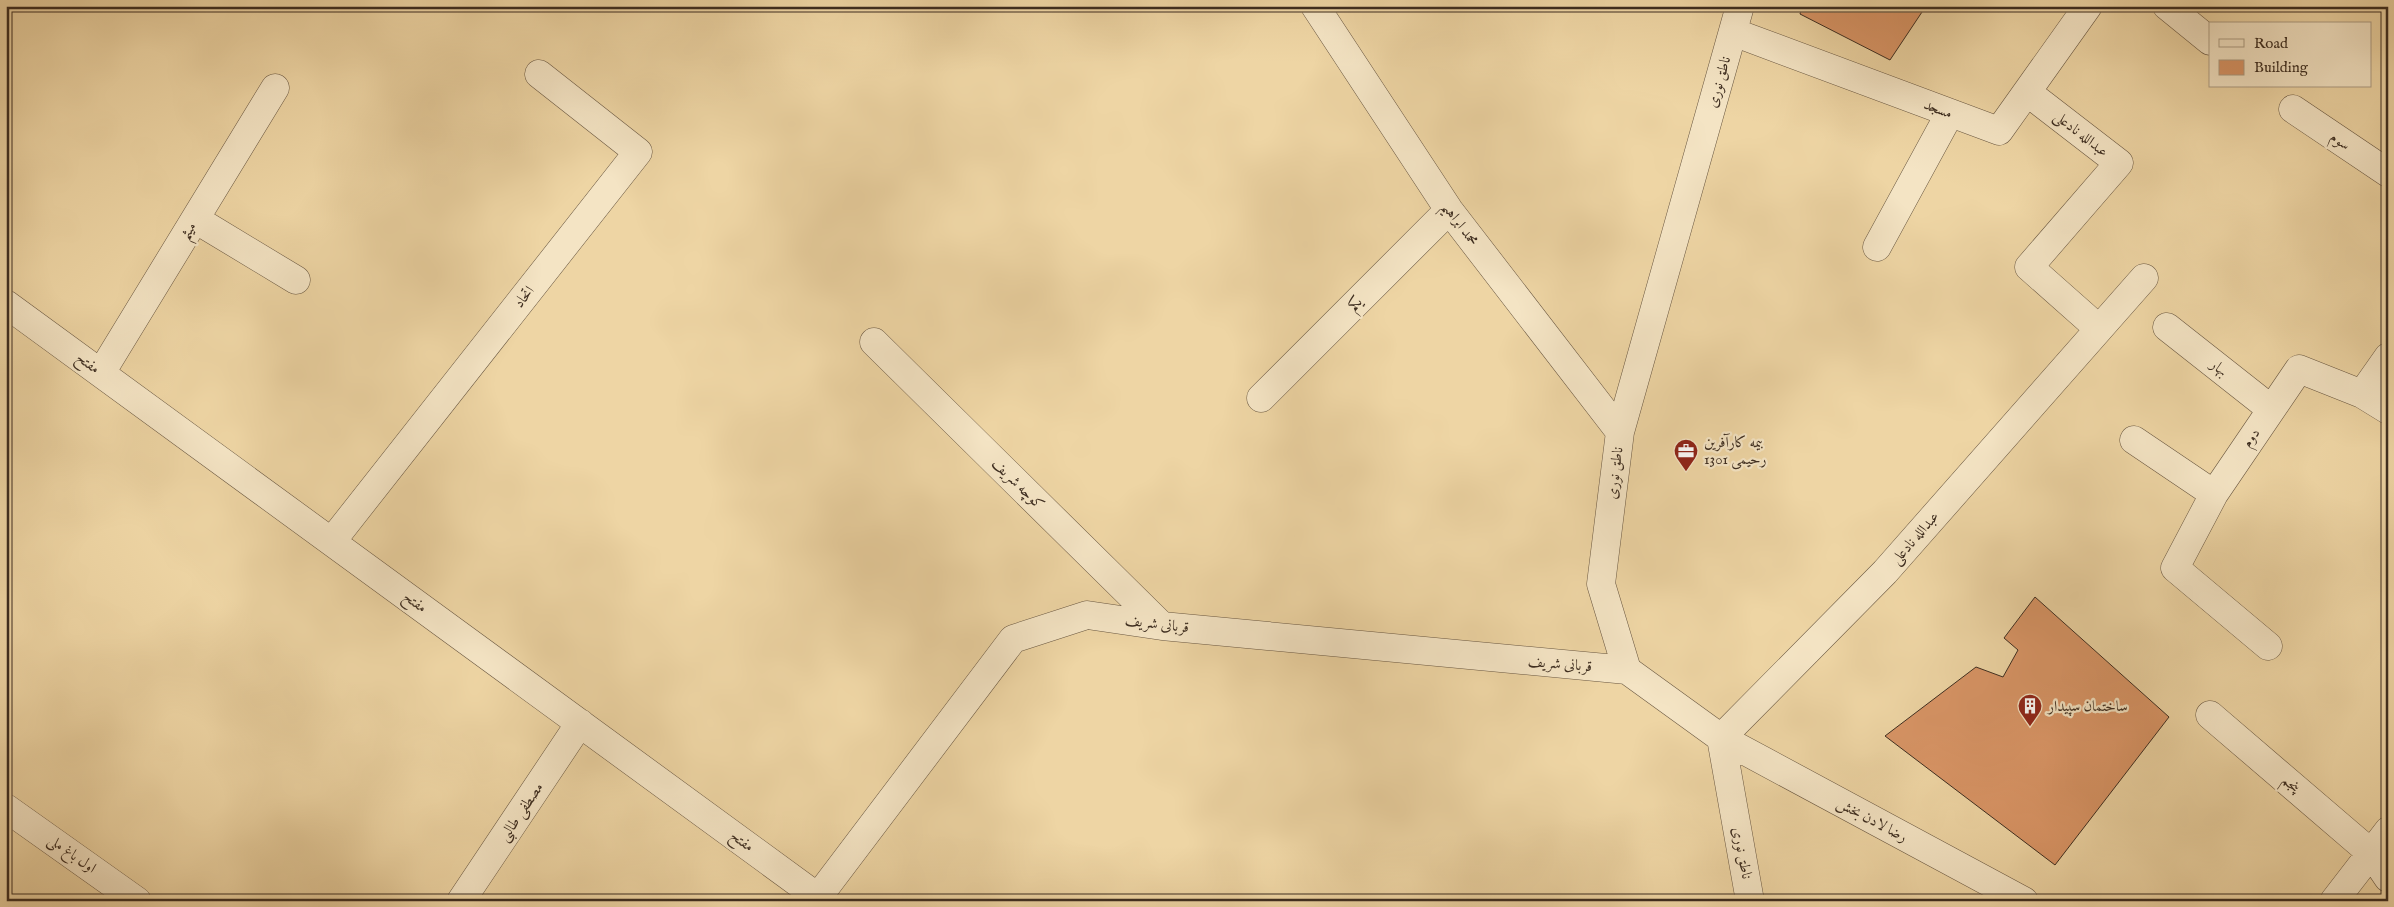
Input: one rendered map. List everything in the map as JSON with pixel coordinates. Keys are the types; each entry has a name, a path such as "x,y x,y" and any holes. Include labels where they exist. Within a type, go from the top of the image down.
{"street":[{"name":"محمد ابراهیم","path":"1315,6 1449,210 1620,432"},
{"name":"ناطق نوری","path":"1626,670 1602,584 1620,432 1740,6"},
{"name":"مسجد","path":"1733,32 1999,131 2088,6"},
{"path":"2167,6 2209,40"},
{"name":"اتحاد","path":"332,541 638,152 539,74"},
{"name":"میثم","path":"101,373 275,88"},
{"name":"عبدالله نادعلی","path":"2027,92 2119,163 2029,267 2100,329"},
{"name":"سوم","path":"2293,109 2386,168"},
{"path":"1877,247 1950,113"},
{"name":"یکم","path":"1261,398 1449,210"},
{"path":"195,219 296,280"},
{"name":"عبدالله نادعلی","path":"1721,738 1885,572 2144,278"},
{"name":"مفتح","path":"6,304 821,899"},
{"name":"بهار","path":"2167,326 2271,409"},
{"name":"کوچه شریف","path":"874,342 1162,626"},
{"path":"2388,357 2362,394 2388,410"},
{"name":"دوم","path":"2268,646 2175,568 2214,494 2299,369 2362,394"},
{"path":"2134,440 2214,494"},
{"name":"قربانی شریف","path":"821,899 1013,639 1088,615 1162,626 1626,670"},
{"path":"1626,670 1721,738"},
{"name":"پنجم","path":"2210,715 2371,853 2388,878"},
{"name":"مصطفی طالبی","path":"461,901 580,723"},
{"name":"ناطق نوری","path":"1721,738 1750,890 1750,901"},
{"name":"رضا لادن بخش","path":"1721,738 2024,901"},
{"name":"اول باغ ملی","path":"6,808 137,901"},
{"path":"2334,901 2388,831"}],"building":[{"path":"1802,6 1926,6 1890,60 1800,14"},
{"name":"ساختمان سپیدار","path":"2035,597 2169,717 2055,865 1885,736 1976,667 2003,677 2018,650 2004,638"}],"place":[{"name":"بیمه کارآفرین 1301 رحیمی","path":"1686,472"},
{"name":"ساختمان سپیدار","path":"2030,727"}]}
